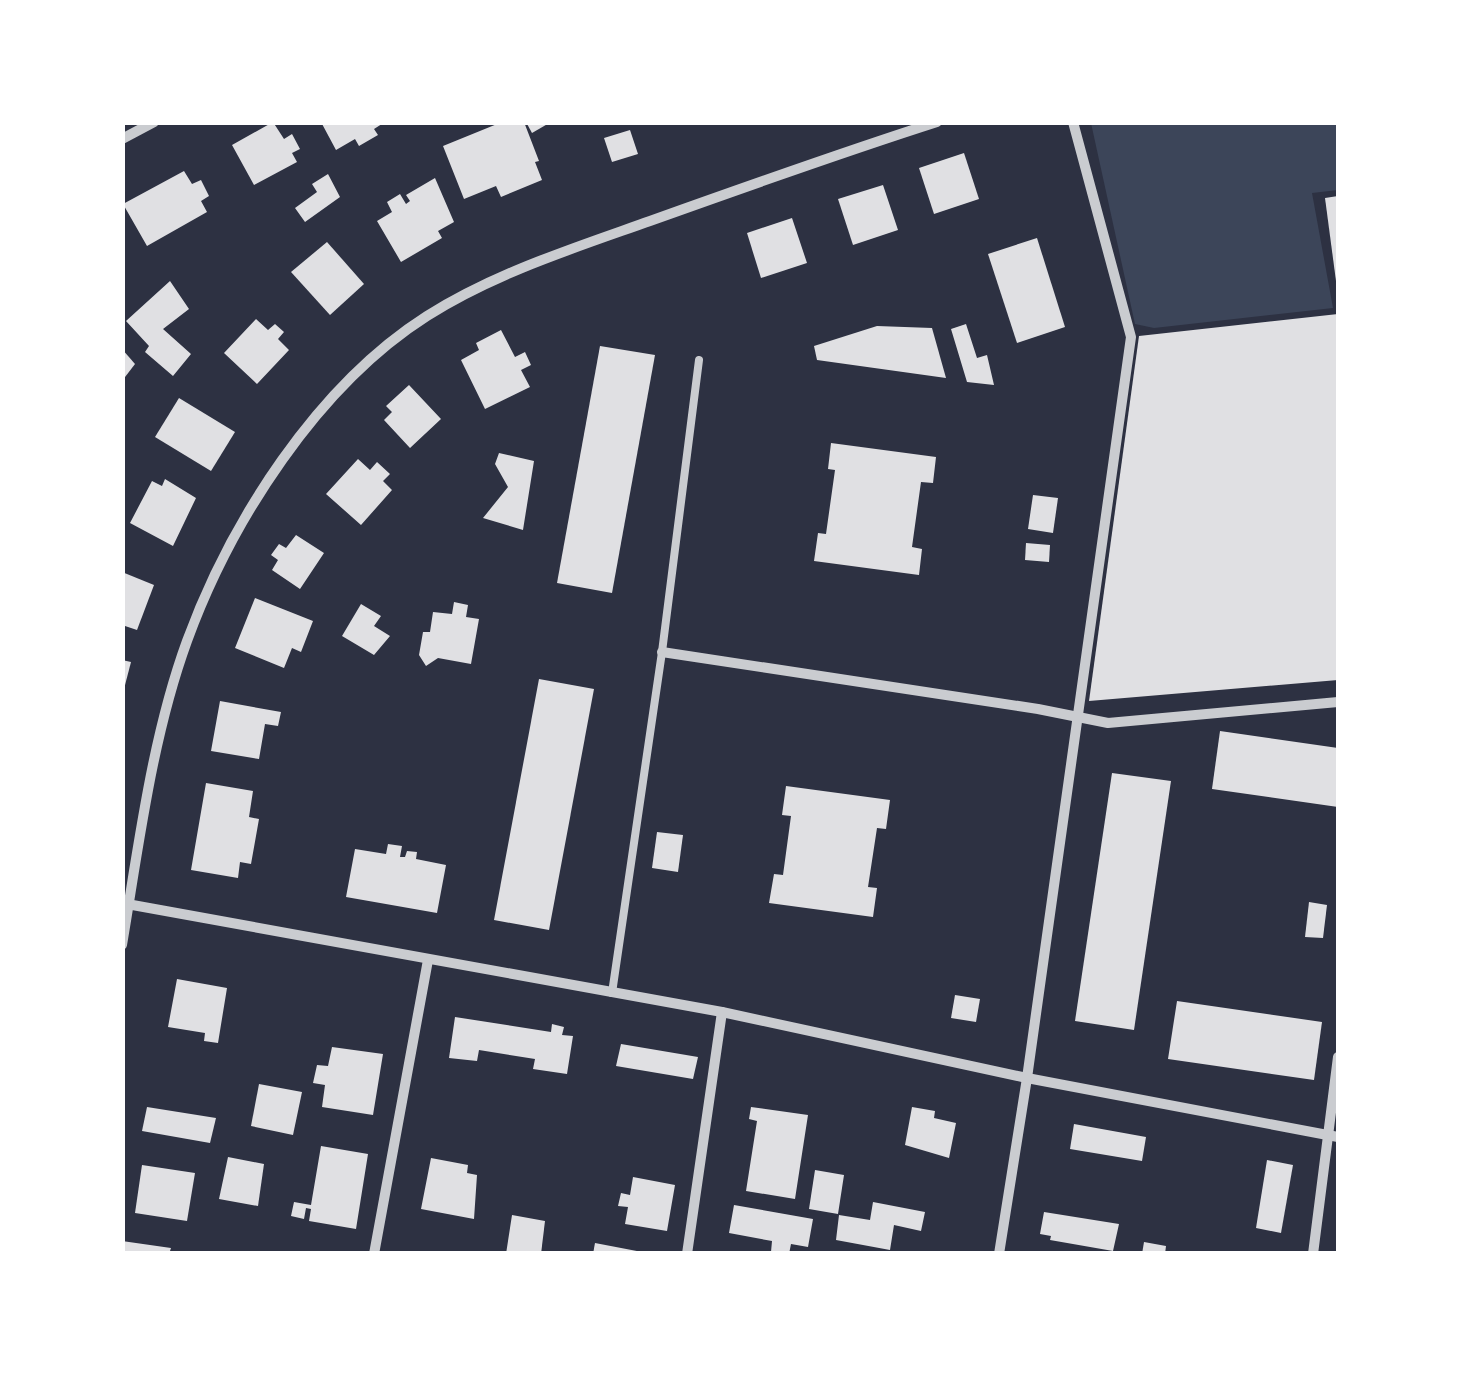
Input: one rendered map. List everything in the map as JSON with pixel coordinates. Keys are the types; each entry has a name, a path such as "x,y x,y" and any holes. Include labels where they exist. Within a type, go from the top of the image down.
{"street":[{"path":"122,139 154,122"},
{"path":"122,945 126,904 158,748 186,646 207,591 234,536 270,479 347,384 425,317 477,288 545,259 937,122"},
{"path":"999,1254 1130,337 1072,122"},
{"path":"662,652 1108,723 1338,702"},
{"path":"126,904 722,1012 1027,1078 1334,1136"},
{"path":"374,1254 428,960"},
{"path":"688,1254 722,1012"},
{"path":"1312,1254 1334,1136 1338,1058"}],"lane":[{"path":"612,993 662,652 699,360"}],"shaded area":[{"path":"1091,123 1338,123 1338,190 1312,193 1333,308 1154,328 1135,324"}],"building":[{"path":"273,122 284,139 292,134 300,149 292,153 297,162 254,185 232,145"},
{"path":"321,122 385,122 374,129 378,135 359,146 355,139 336,150"},
{"path":"502,122 524,122 542,180 501,197 496,186 464,199 443,146"},
{"path":"526,122 551,122 532,133"},
{"path":"630,130 638,154 612,162 604,138"},
{"path":"964,153 979,199 934,214 919,168"},
{"path":"184,171 192,184 201,180 209,196 201,201 207,212 147,246 123,204"},
{"path":"328,174 340,197 305,222 295,208 317,192 312,184"},
{"path":"435,178 454,222 438,231 442,238 401,262 377,221 392,212 387,202 400,194 406,204 410,201 406,195"},
{"path":"883,185 898,230 853,245 838,199"},
{"path":"1338,196 1338,281 1336,281 1325,198"},
{"path":"792,218 807,263 761,278 747,233"},
{"path":"1037,238 1065,327 1017,343 988,254"},
{"path":"327,242 364,284 330,315 291,272"},
{"path":"170,281 189,309 163,329 191,354 173,376 145,352 149,346 126,321"},
{"path":"1338,314 1338,680 1089,701 1139,336"},
{"path":"256,319 268,330 275,324 284,332 278,339 289,350 257,384 224,353"},
{"path":"966,324 977,358 987,355 994,385 967,382 951,329"},
{"path":"877,326 932,328 946,378 817,360 814,346"},
{"path":"501,330 515,357 525,352 531,365 521,370 530,387 485,409 461,360 479,350 476,343"},
{"path":"600,346 655,355 612,593 557,583"},
{"path":"122,349 135,364 122,381"},
{"path":"409,385 441,419 410,448 384,420 392,412 386,406"},
{"path":"179,398 235,432 211,471 155,437"},
{"path":"831,443 936,457 933,483 921,482 912,547 922,549 919,575 814,561 818,533 826,534 835,470 828,469"},
{"path":"499,453 534,461 523,530 483,518 508,487 495,464"},
{"path":"358,459 370,470 377,462 390,474 383,481 392,490 361,525 326,494"},
{"path":"165,479 196,498 173,546 130,523 152,481 162,486"},
{"path":"1033,495 1058,498 1053,533 1028,529"},
{"path":"296,535 324,553 300,589 272,570 278,560 271,555 279,544 286,548"},
{"path":"1026,543 1050,545 1049,562 1025,560"},
{"path":"122,572 154,585 137,630 122,625"},
{"path":"255,598 313,621 301,652 292,648 284,668 235,648"},
{"path":"454,602 468,605 466,617 479,619 471,664 438,658 426,666 419,655 423,632 430,632 433,612 452,614"},
{"path":"361,604 381,616 374,626 390,636 374,655 342,636"},
{"path":"122,660 131,662 124,689 122,689"},
{"path":"539,679 594,689 549,930 494,920"},
{"path":"220,701 281,712 278,726 265,724 259,759 211,751"},
{"path":"1220,731 1338,748 1338,807 1212,789"},
{"path":"1112,773 1171,781 1134,1030 1075,1021"},
{"path":"206,783 253,791 249,817 259,819 251,864 240,862 238,878 191,870"},
{"path":"786,786 890,800 886,829 877,828 868,887 877,888 873,917 769,903 774,874 783,875 791,816 782,815"},
{"path":"657,832 683,835 678,872 652,868"},
{"path":"388,844 402,846 400,857 405,857 407,851 417,852 416,859 446,865 437,913 346,897 355,849 386,854"},
{"path":"1309,902 1327,905 1323,938 1305,937"},
{"path":"177,979 227,988 218,1043 204,1041 205,1033 168,1027"},
{"path":"955,995 980,999 976,1022 951,1018"},
{"path":"1177,1001 1322,1022 1314,1080 1168,1059"},
{"path":"455,1017 551,1032 552,1024 564,1027 562,1035 573,1036 567,1074 533,1069 535,1059 479,1050 477,1061 449,1058"},
{"path":"621,1044 698,1057 693,1079 616,1066"},
{"path":"332,1047 383,1054 373,1115 322,1107 325,1085 313,1083 317,1065 328,1066"},
{"path":"259,1084 302,1092 293,1135 251,1126"},
{"path":"147,1107 216,1118 210,1143 142,1131"},
{"path":"751,1107 808,1115 795,1199 746,1191 757,1121 749,1119"},
{"path":"912,1107 935,1111 934,1118 956,1123 949,1158 905,1145"},
{"path":"1074,1124 1146,1137 1142,1161 1070,1149"},
{"path":"321,1146 368,1154 356,1229 309,1221 311,1209 306,1208 304,1219 291,1216 294,1202 311,1205"},
{"path":"228,1157 264,1164 258,1206 219,1199"},
{"path":"431,1158 468,1165 467,1173 477,1175 474,1219 421,1209"},
{"path":"1267,1160 1293,1165 1281,1233 1256,1228"},
{"path":"142,1165 195,1173 187,1221 135,1213"},
{"path":"815,1170 844,1175 838,1214 809,1209"},
{"path":"633,1177 675,1185 667,1231 625,1224 628,1207 618,1206 621,1193 630,1195"},
{"path":"873,1202 925,1212 921,1231 894,1225 890,1250 836,1240 839,1215 870,1220"},
{"path":"734,1205 813,1219 808,1247 791,1244 789,1254 777,1254 771,1252 772,1241 729,1233"},
{"path":"1044,1212 1119,1224 1113,1251 1050,1240 1051,1236 1040,1234"},
{"path":"512,1215 545,1221 541,1254 506,1254"},
{"path":"122,1241 171,1248 169,1254 122,1254"},
{"path":"1144,1242 1166,1246 1165,1254 1142,1254"},
{"path":"595,1243 642,1252 642,1254 593,1254"}]}
